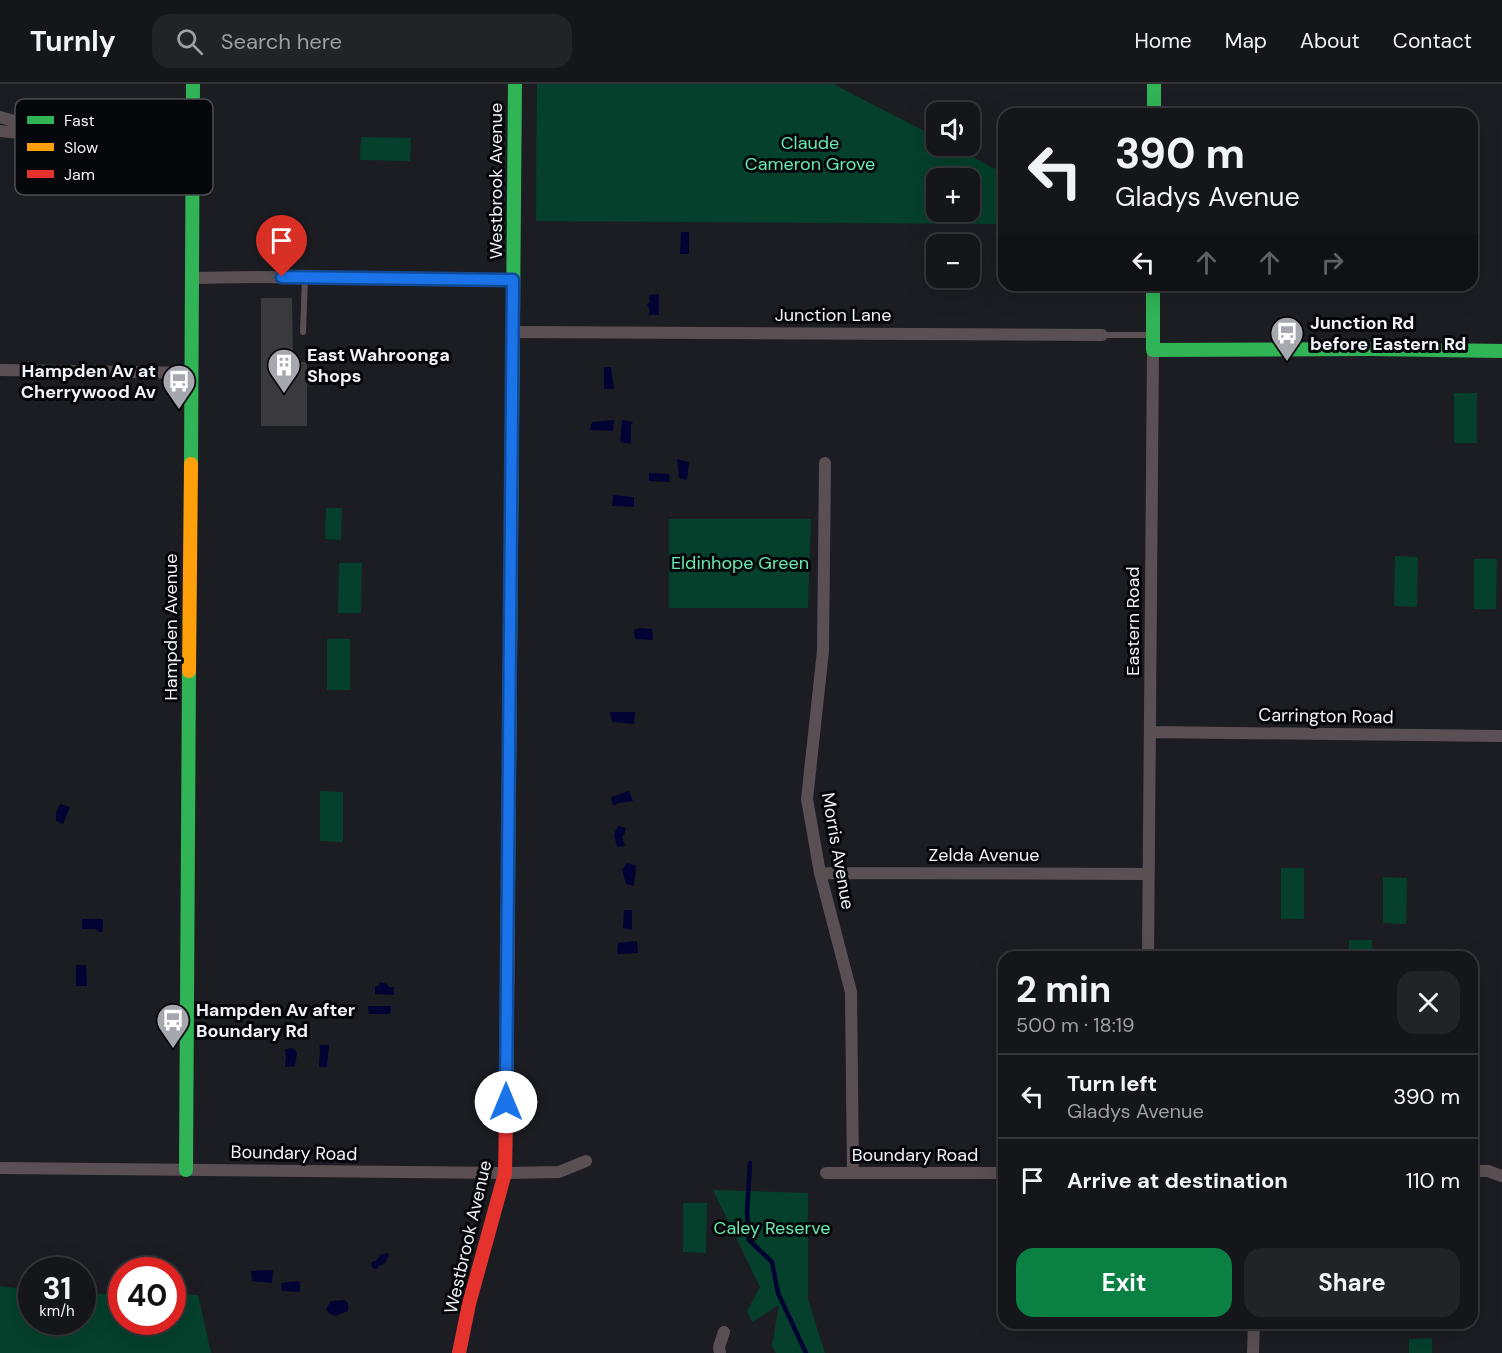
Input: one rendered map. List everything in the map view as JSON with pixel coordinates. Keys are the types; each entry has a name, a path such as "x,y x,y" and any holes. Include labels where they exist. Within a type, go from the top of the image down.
{"street":[{"name":"Hampden Avenue","path":"193,84 193,99"},
{"name":"Westbrook Avenue","path":"459,1353 469,1304 505,1173 515,84"},
{"path":"1154,108 1155,84"},
{"path":"0,117 15,121"},
{"path":"0,131 15,132"},
{"name":"Hampden Avenue","path":"186,1170 192,195"},
{"path":"191,278 513,280"},
{"name":"Eastern Road","path":"1148,951 1153,291"},
{"name":"Junction Lane","path":"512,332 1102,334"},
{"path":"1153,350 1502,351"},
{"path":"0,370 191,373"},
{"name":"Morris Avenue","path":"825,463 823,651 807,799 820,873 851,992 853,1173"},
{"name":"Carrington Road","path":"1150,732 1502,736"},
{"name":"Zelda Avenue","path":"820,873 1148,874"},
{"name":"Boundary Road","path":"0,1168 505,1173 559,1172 586,1161"},
{"path":"1478,1171 1488,1171 1502,1176"},
{"name":"Boundary Road","path":"826,1173 998,1173"},
{"path":"1253,1353 1254,1329"},
{"path":"720,1353 719,1347 724,1332"}],"lane":[{"path":"303,332 305,278"},
{"name":"Junction Lane","path":"1102,334 1153,335"}],"green space":[{"name":"Claude Cameron Grove","path":"537,84 833,84 926,132 926,156 971,156 998,170 998,224 536,221"},
{"path":"361,137 411,138 410,161 360,160"},
{"path":"1454,393 1477,393 1477,443 1454,443"},
{"path":"326,508 342,508 341,540 325,539"},
{"name":"Eldinhope Green","path":"669,519 811,519 808,608 669,608"},
{"path":"1395,556 1418,557 1417,607 1394,606"},
{"path":"1474,559 1497,559 1496,609 1474,609"},
{"path":"339,563 362,563 361,613 338,613"},
{"path":"327,639 350,639 350,690 327,690"},
{"path":"320,791 343,792 343,842 320,841"},
{"path":"1281,868 1304,868 1304,919 1281,919"},
{"path":"1383,877 1407,878 1406,924 1383,923"},
{"path":"1349,940 1372,940 1372,951 1349,951"},
{"name":"Caley Reserve","path":"713,1190 808,1193 808,1300 825,1353 776,1353 772,1346 779,1305 752,1322 747,1311 760,1287"},
{"path":"683,1203 707,1203 706,1253 683,1252"},
{"path":"0,1286 18,1288 18,1335 96,1335 96,1294 108,1294 108,1335 186,1335 186,1295 198,1295 211,1353 0,1353"},
{"path":"1432,1338 1432,1353 1409,1353 1409,1339"}],"shaded area":[{"path":"681,232 689,232 689,254 680,254"},
{"path":"659,294 659,315 648,315 649,295"},
{"path":"604,367 611,367 614,389 604,389"},
{"path":"614,420 613,431 590,430 592,422"},
{"path":"622,420 633,422 631,444 620,442"},
{"path":"677,459 689,462 687,480 679,478"},
{"path":"649,473 669,474 670,482 649,481"},
{"path":"613,495 634,497 634,507 612,506"},
{"path":"652,629 653,640 635,639 634,630"},
{"path":"610,712 635,712 634,724 612,722"},
{"path":"629,791 633,801 613,806 611,797"},
{"path":"60,804 70,807 63,824 56,821 56,813"},
{"path":"618,826 626,828 622,836 625,846 617,847 614,834"},
{"path":"627,863 636,865 634,886 626,884 622,870"},
{"path":"624,910 632,910 632,930 623,928"},
{"path":"82,919 103,919 103,932 98,932 96,929 82,929"},
{"path":"637,941 638,953 617,954 618,943"},
{"path":"76,965 86,965 87,986 76,986"},
{"path":"380,982 394,987 394,995 375,994 375,986 379,986"},
{"path":"368,1006 391,1006 390,1014 369,1014"},
{"path":"319,1045 329,1045 327,1067 319,1067"},
{"path":"290,1048 297,1053 295,1066 285,1067 285,1050"},
{"path":"388,1253 389,1256 385,1263 374,1269 372,1262 376,1261 380,1255"},
{"path":"273,1270 272,1283 252,1281 251,1271"},
{"path":"299,1281 300,1292 282,1291 281,1283"},
{"path":"344,1300 348,1303 348,1311 336,1316 330,1314 326,1309 331,1301"}],"building":[{"name":"East Wahroonga Shops","path":"261,298 292,298 293,362 307,362 307,426 261,426"}],"waterway":[{"path":"750,1163 747,1212 749,1240 772,1262 778,1293 806,1353"}],"traffic: fast":[{"path":"193,84 193,99"},
{"path":"508,891 515,84"},
{"path":"1154,84 1154,108"},
{"path":"191,464 192,195"},
{"path":"1153,291 1153,350 1502,351"},
{"path":"186,1170 189,671"}],"traffic: slow":[{"path":"189,671 191,464"},
{"path":"506,1118 508,891"}],"traffic: jam":[{"path":"459,1353 469,1304 505,1173 506,1118"}],"place":[{"name":"Junction Rd before Eastern Rd","path":"1287,362"},
{"name":"East Wahroonga Shops","path":"284,394"},
{"name":"Hampden Av at Cherrywood Av","path":"179,410"},
{"name":"Hampden Av after Boundary Rd","path":"173,1049"}],"route":[{"path":"282,277 513,280 506,1102"}]}
